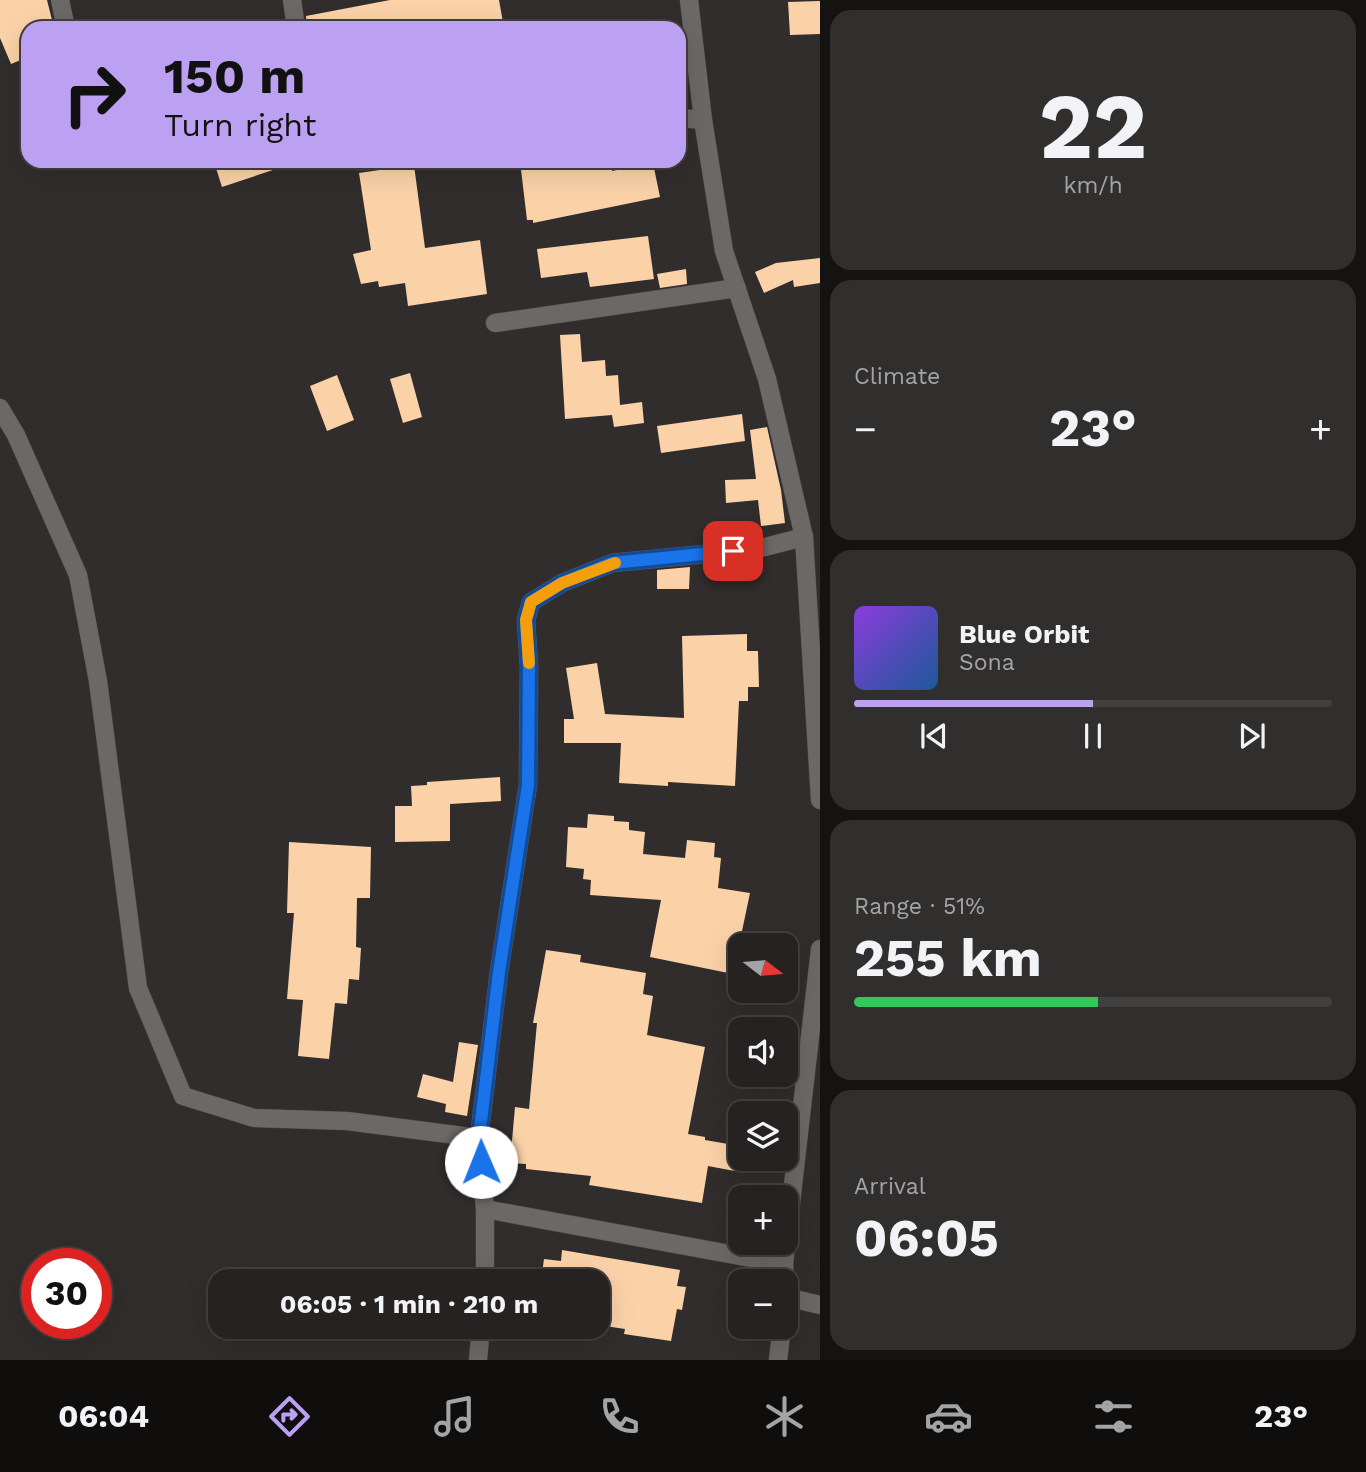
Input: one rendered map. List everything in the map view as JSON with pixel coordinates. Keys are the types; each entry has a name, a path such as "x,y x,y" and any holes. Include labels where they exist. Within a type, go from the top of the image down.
{"street":[{"path":"60,0 64,21"},
{"path":"292,0 295,21"},
{"path":"688,0 703,120 724,251 767,379 804,537 820,800"},
{"path":"686,119 703,120"},
{"path":"495,323 737,288"},
{"path":"0,408 16,435 78,575 98,681 138,988 183,1096 254,1118 347,1121 479,1138"},
{"path":"485,1269 485,1209 479,1138 499,972 528,785 529,667 526,620 531,602 562,583 612,563 757,549 804,537"},
{"path":"785,1269 820,949"},
{"path":"485,1209 771,1269"},
{"path":"798,1300 820,1305"},
{"path":"478,1360 480,1339"},
{"path":"778,1360 780,1339"}],"building":[{"path":"0,0 47,0 52,21 21,21 21,60 11,64 0,38"},
{"path":"390,0 499,0 503,21 306,21 306,16"},
{"path":"820,1 820,34 790,35 788,2"},
{"path":"216,168 279,168 222,187"},
{"path":"414,168 425,248 480,240 487,294 408,306 405,283 379,287 378,281 361,284 353,254 371,250 359,173"},
{"path":"521,168 612,168 612,171 654,168 660,197 533,223 533,220 527,220"},
{"path":"648,236 654,279 590,287 587,272 541,278 537,249"},
{"path":"820,258 820,283 794,287 793,280 764,293 755,272 776,263"},
{"path":"686,269 687,284 660,288 657,274"},
{"path":"580,334 582,362 605,360 606,376 618,375 620,405 642,402 644,423 614,427 612,415 565,419 560,335"},
{"path":"410,373 422,417 403,423 390,379"},
{"path":"337,375 354,420 327,431 310,386"},
{"path":"742,414 745,441 661,453 657,426"},
{"path":"767,427 781,490 785,523 761,526 758,500 726,503 725,480 756,479 750,430"},
{"path":"690,567 689,589 657,589 657,570"},
{"path":"747,634 747,651 758,651 759,687 748,687 748,701 739,701 735,786 668,782 668,786 619,783 621,743 564,743 564,719 574,719 566,668 597,663 605,714 684,718 682,636"},
{"path":"500,777 501,801 450,804 450,841 395,842 395,806 412,806 411,786 427,785 427,782"},
{"path":"588,814 614,816 614,821 629,822 629,830 645,832 643,854 685,858 687,840 715,843 714,857 721,858 718,888 750,893 742,933 728,933 728,973 650,957 661,900 590,895 591,880 583,879 584,869 566,867 568,827 587,828"},
{"path":"289,842 371,847 370,898 357,898 356,947 361,948 359,980 349,979 347,1004 335,1003 329,1059 298,1056 303,1000 287,999 294,913 287,913"},
{"path":"546,950 581,955 580,962 646,973 643,994 653,996 647,1035 705,1047 688,1134 728,1144 728,1170 708,1166 702,1203 589,1185 591,1176 526,1169 526,1164 510,1163 515,1107 529,1109 537,1023 533,1023"},
{"path":"459,1042 478,1045 467,1116 445,1112 446,1104 417,1097 423,1074 453,1082"},
{"path":"562,1250 680,1270 677,1286 686,1287 682,1310 677,1309 671,1341 624,1334 625,1329 610,1327 610,1269 543,1269 544,1259 561,1261"}],"slow traffic":[{"path":"529,663 526,620 531,602 562,583 615,563"}],"route":[{"path":"481,1162 479,1138 499,972 528,785 529,667 526,620 531,602 562,583 612,563 733,551"}]}
